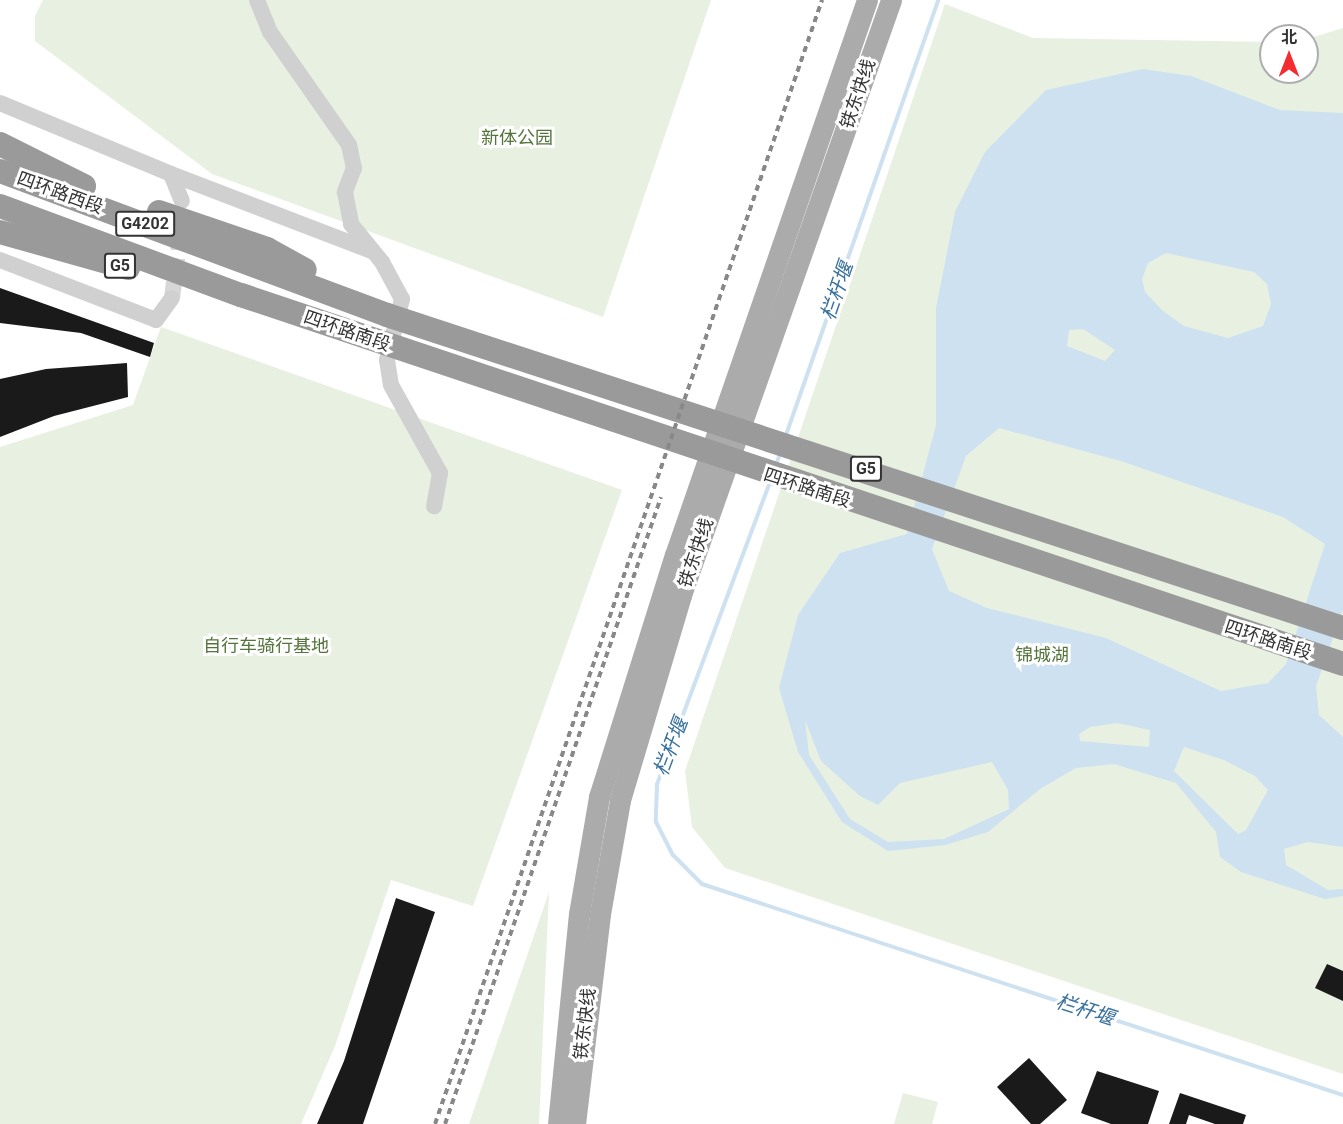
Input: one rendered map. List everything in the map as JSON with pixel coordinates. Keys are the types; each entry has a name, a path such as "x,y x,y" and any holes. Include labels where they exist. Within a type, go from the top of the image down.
{"highway":[{"name":"G5","path":"0,144 70,182 267,249 387,315"},
{"path":"0,154 70,182"},
{"name":"四环路西段","path":"0,171 289,277"},
{"name":"四环路西段","path":"0,207 273,306"},
{"name":"G5","path":"0,232 46,248 241,295"},
{"name":"四环路南段","path":"289,277 387,315 1343,628"},
{"name":"四环路南段","path":"273,306 1140,599 1343,664"},
{"path":"1140,599 1343,676"}],"main road":[{"name":"铁东快线","path":"558,1124 579,914 599,797 675,555 867,0"},
{"name":"铁东快线","path":"575,1124 600,914 620,800 681,595 891,0"}],"street":[{"path":"257,0 270,32 349,145 354,168 345,192 351,224 374,252 402,299 387,360 391,385 440,473 434,506"},
{"path":"0,103 171,174 374,252"},
{"path":"171,174 182,201"},
{"path":"0,260 156,320 172,298"}],"green space":[{"name":"新体公园","path":"43,0 711,0 603,317 212,174 35,41 35,16"},
{"name":"锦城湖","path":"945,4 1033,38 1259,42 1259,84 1319,84 1319,35 1343,28 1343,1074 725,868 692,827 685,771"},
{"name":"自行车骑行基地","path":"161,327 622,490 473,906 391,880 335,1046 301,1124 0,1124 0,447 133,405"},
{"path":"549,892 539,1124 469,1124"},
{"path":"903,1093 938,1102 932,1124 894,1124"}],"water":[{"name":"锦城湖","path":"1143,69 1191,76 1280,110 1343,113 1343,610 1316,686 1319,715 1343,737 1343,847 1308,842 1284,849 1286,865 1328,890 1343,889 1343,896 1325,899 1241,872 1220,857 1216,832 1176,783 1114,764 1076,768 1040,789 988,832 945,845 888,851 842,822 798,752 779,688 798,615 840,553 907,534 936,425 936,308 955,212 985,152 1046,90","holes":["1166,253 1254,272 1267,284 1271,304 1263,326 1228,338 1184,326 1163,311 1145,292 1142,279 1148,263","1083,329 1115,350 1105,361 1067,346 1069,330","999,428 1124,462 1283,517 1325,544 1286,664 1268,683 1221,691 1106,638 987,608 949,591 932,549 966,456","805,720 821,761 860,796 878,805 900,783 992,762 1008,790 1009,809 944,839 888,842 850,819 809,755","1117,723 1150,730 1149,747 1080,741 1079,734 1090,727","1184,747 1224,760 1255,776 1268,790 1246,830 1238,834 1174,771"]}],"building":[{"path":"0,288 154,343 150,357 81,333 0,323"},
{"path":"127,363 128,397 54,416 0,437 0,379 46,369"},
{"path":"396,898 435,912 363,1124 317,1124 344,1061"},
{"path":"1327,964 1343,971 1343,1001 1315,988"},
{"path":"1029,1058 1067,1100 1040,1124 1031,1124 997,1087"},
{"path":"1097,1071 1159,1091 1148,1124 1111,1124 1081,1113"},
{"path":"1180,1093 1246,1115 1243,1124 1215,1124 1189,1115 1186,1124 1169,1124"}],"waterway":[{"name":"栏杆堰","path":"786,435 938,0"},
{"name":"栏杆堰","path":"775,467 781,451"},
{"name":"栏杆堰","path":"770,482 657,785 656,822 673,855 702,884 1343,1095"}],"tunnel":[{"path":"172,298 181,229"}],"railway":[{"path":"435,1124 822,0"},
{"path":"445,1124 661,497"}]}
